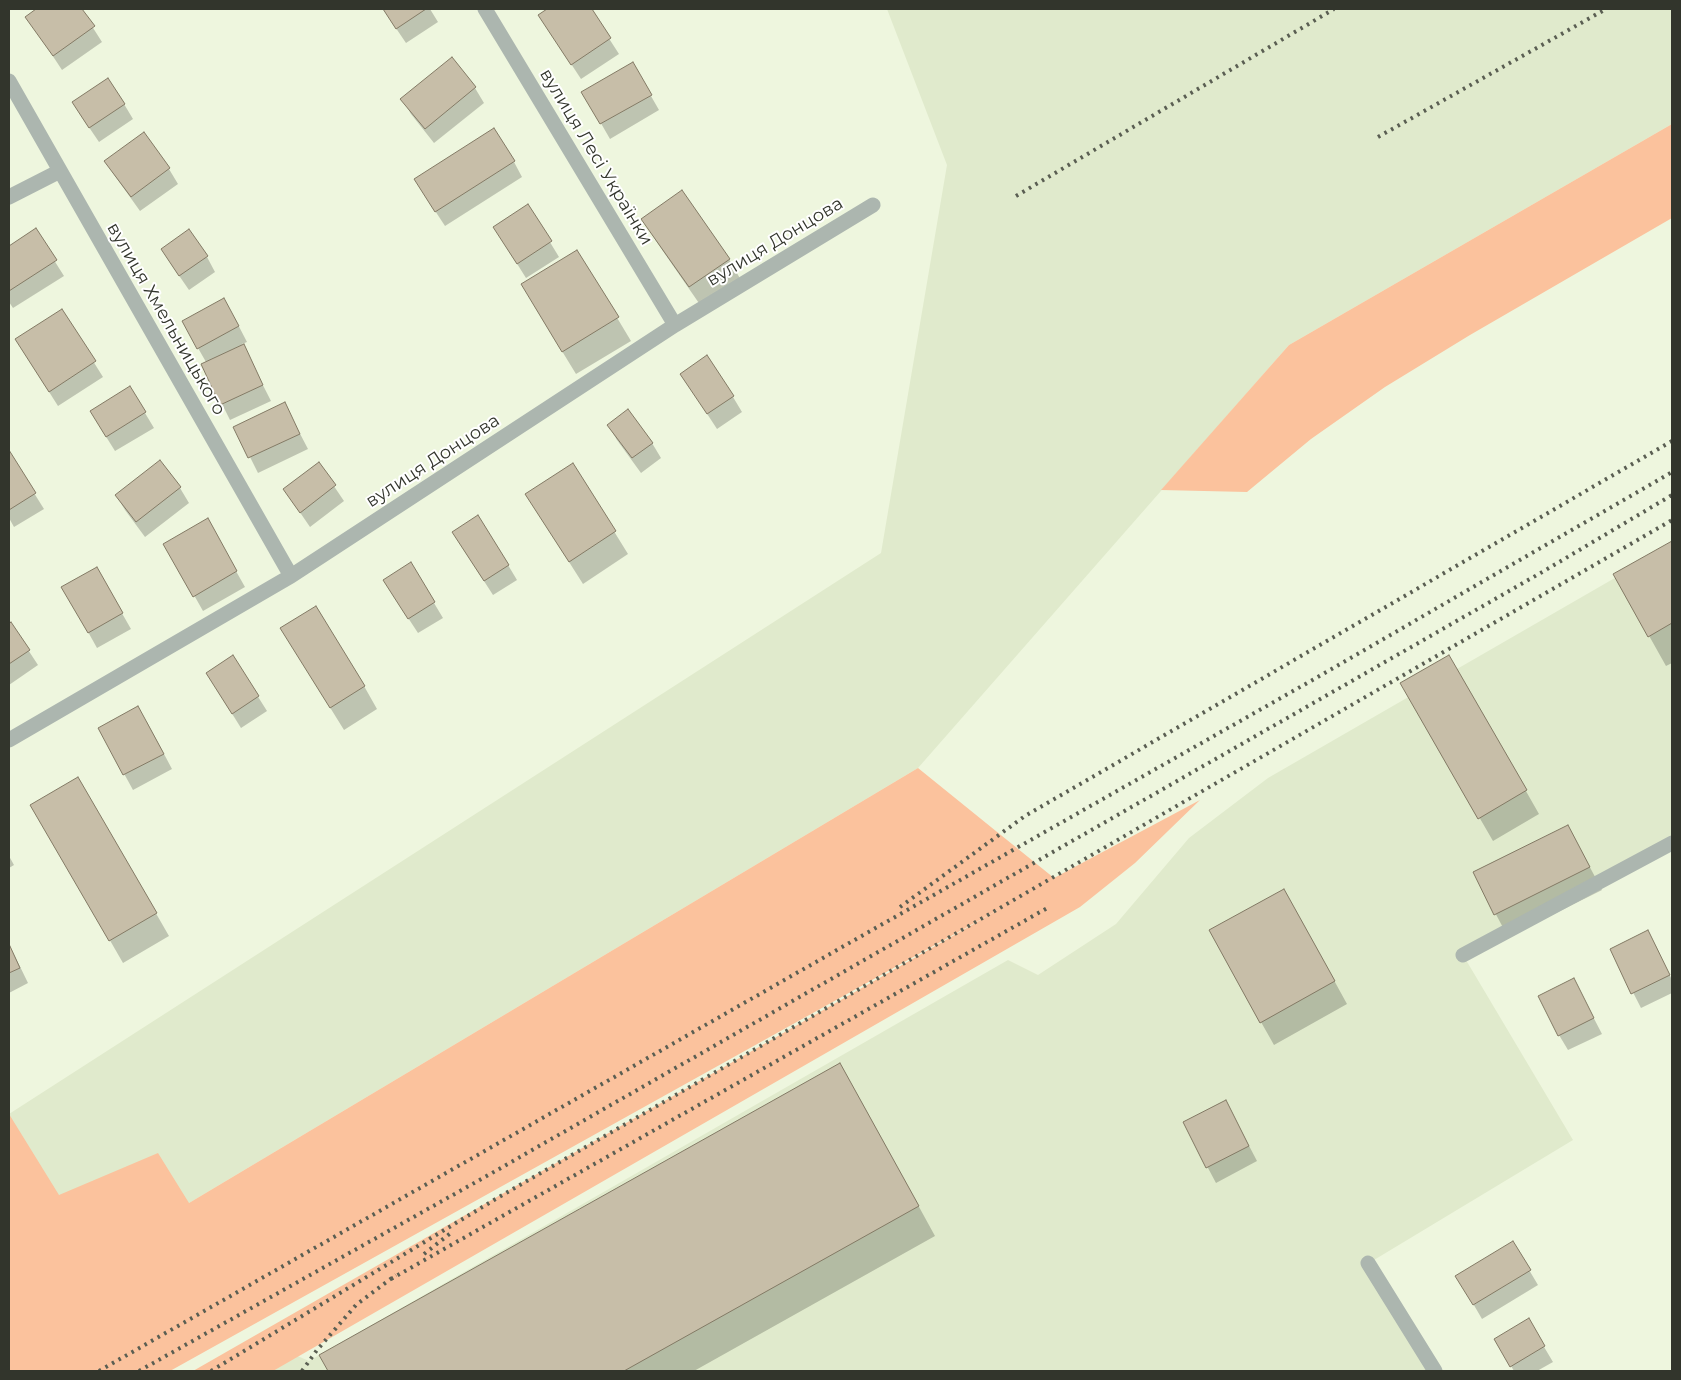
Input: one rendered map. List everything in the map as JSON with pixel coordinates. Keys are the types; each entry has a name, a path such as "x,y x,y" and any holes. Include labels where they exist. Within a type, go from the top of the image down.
{"street":[{"name":"вулиця Лесі Українки","path":"485,9 675,325"},
{"name":"вулиця Хмельницького","path":"9,81 291,576"},
{"path":"9,197 60,171"},
{"name":"вулиця Донцова","path":"9,740 291,576 675,325 872,205"},
{"path":"1463,955 1672,843"},
{"path":"1368,1263 1435,1371"}],"shaded area":[{"path":"887,9 1672,9 1672,124 1289,345 918,768 189,1203 9,1237 9,1114 881,553 947,165"},
{"path":"1672,124 1672,218 1470,335 1385,387 1311,439 1247,492 1161,490 1289,345"},
{"path":"1672,545 1672,843 1463,955 1573,1140 1369,1263 1435,1371 265,1371 293,1354 309,1361 1008,960 1038,975 1116,924 1189,838 1268,778"},
{"path":"918,768 1054,878 1200,800 1135,863 1080,907 273,1371 193,1371 1005,906 170,1371 9,1371 9,1114 59,1195 158,1153 189,1203"}],"building":[{"path":"36,9 82,9 95,26 53,56 25,17"},
{"path":"383,9 426,9 396,29"},
{"path":"547,9 592,9 611,38 571,65 538,15"},
{"path":"452,57 476,87 425,129 400,99"},
{"path":"633,62 652,95 600,124 581,92"},
{"path":"108,78 125,104 89,128 72,102"},
{"path":"494,128 515,161 435,212 414,179"},
{"path":"144,132 170,168 131,197 104,161"},
{"path":"682,190 730,259 689,287 641,219"},
{"path":"528,204 552,241 517,264 493,227"},
{"path":"36,228 57,260 9,291 9,246"},
{"path":"189,229 208,256 179,276 161,249"},
{"path":"577,250 619,317 562,352 521,284"},
{"path":"224,298 239,326 197,349 182,321"},
{"path":"62,309 96,361 49,392 15,339"},
{"path":"244,344 263,385 220,405 201,364"},
{"path":"707,355 734,396 707,414 680,374"},
{"path":"130,386 146,412 106,437 90,411"},
{"path":"285,402 300,434 248,458 233,427"},
{"path":"628,409 653,443 632,458 607,425"},
{"path":"9,450 36,493 9,510"},
{"path":"160,460 181,487 136,522 115,495"},
{"path":"319,462 336,485 300,513 283,489"},
{"path":"573,463 616,531 569,562 525,494"},
{"path":"478,515 509,565 484,581 452,532"},
{"path":"208,518 237,571 193,597 163,544"},
{"path":"1672,541 1672,623 1648,637 1613,574"},
{"path":"411,562 435,602 408,619 383,580"},
{"path":"97,567 123,613 88,633 61,587"},
{"path":"316,606 365,686 330,708 280,628"},
{"path":"11,622 30,650 9,664 9,624"},
{"path":"233,655 259,696 232,714 206,673"},
{"path":"1449,655 1527,790 1478,819 1400,683"},
{"path":"138,706 164,754 123,775 98,728"},
{"path":"78,777 157,913 109,941 30,805"},
{"path":"1568,825 1590,867 1494,915 1473,872"},
{"path":"1284,889 1335,981 1260,1023 1209,930"},
{"path":"1648,930 1670,975 1631,994 1610,949"},
{"path":"9,944 20,968 9,973"},
{"path":"1574,978 1594,1018 1558,1036 1538,996"},
{"path":"840,1063 919,1206 624,1371 328,1371 319,1355"},
{"path":"1226,1100 1249,1146 1206,1168 1183,1122"},
{"path":"1513,1241 1531,1270 1473,1305 1455,1276"},
{"path":"1529,1318 1545,1346 1510,1367 1494,1339"}],"railway":[{"path":"1016,196 1334,9"},
{"path":"1378,137 1606,9"},
{"path":"900,907 1025,816 1672,441"},
{"path":"99,1371 1316,678 1672,472"},
{"path":"139,1371 492,1173 1544,571 1672,495"},
{"path":"211,1371 494,1200 1672,520"},
{"path":"391,1279 1049,907"},
{"path":"424,1254 452,1232"},
{"path":"302,1371 317,1350 356,1305 396,1275"}]}
